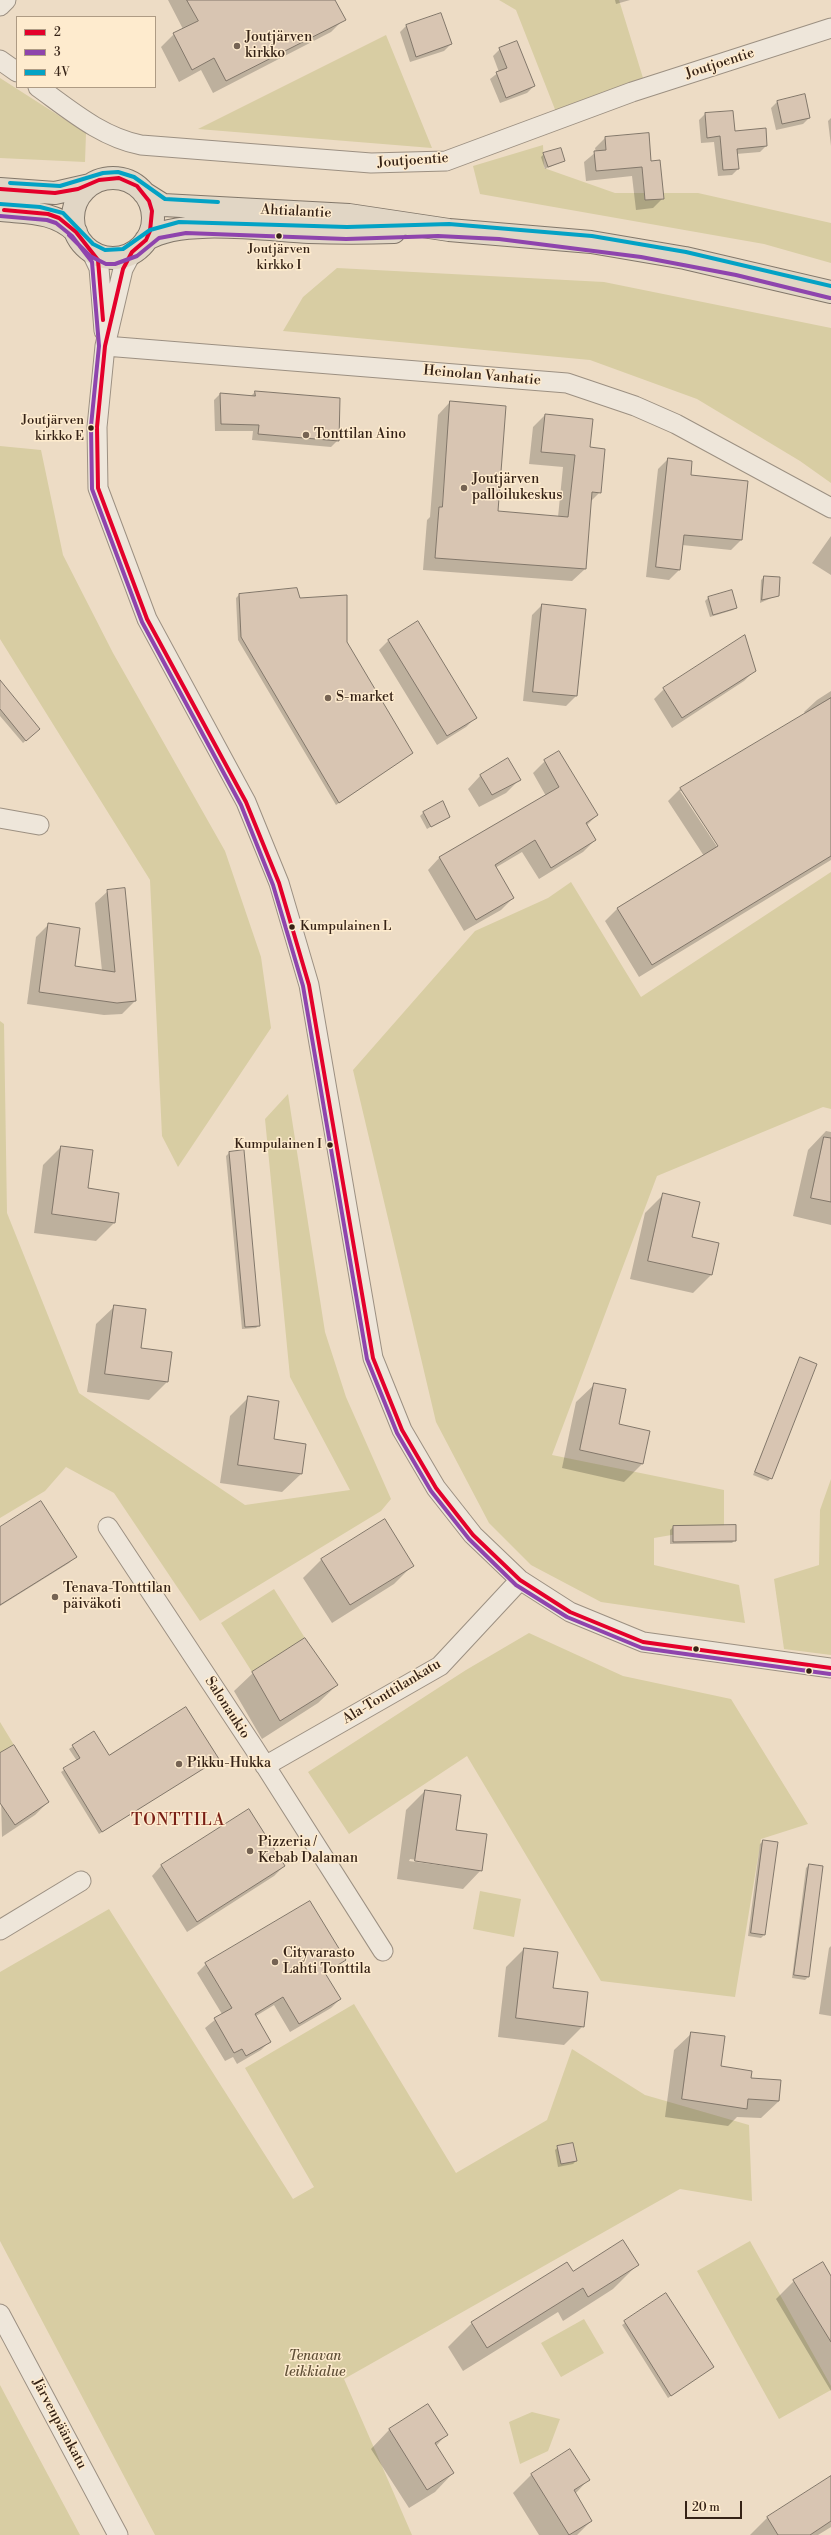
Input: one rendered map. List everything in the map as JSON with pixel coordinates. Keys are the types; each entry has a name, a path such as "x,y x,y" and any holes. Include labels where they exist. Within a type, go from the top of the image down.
{"main road":[{"path":"0,188 55,193 109,178 119,178 137,186 144,193 149,202 152,221 139,246 112,257 91,251 76,232 59,218 48,214 0,210"},
{"path":"76,232 73,211 79,196 90,184"},
{"name":"Ahtialantie","path":"144,193 163,205 349,215 450,230 591,242 685,258 831,292"},
{"name":"Ahtialantie","path":"139,246 165,230 198,227 347,233 450,230"}],"street":[{"path":"0,6 6,0"},
{"name":"Joutjoentie","path":"39,88 100,131 120,140 141,144 372,164 446,161 632,92 831,28"},
{"path":"0,60 16,71"},
{"path":"139,246 123,269 105,346 97,427 98,488 147,619 246,802 279,883 309,985 373,1358 402,1430 436,1488 473,1535 520,1580 570,1612 643,1642 831,1668"},
{"path":"91,251 98,260 105,346"},
{"name":"Heinolan Vanhatie","path":"105,346 568,383 635,406 676,424 831,508"},
{"path":"0,818 39,825"},
{"name":"Salonaukio","path":"108,1527 265,1766 383,1951"},
{"name":"Ala-Tonttilankatu","path":"265,1766 440,1666 520,1580"},
{"path":"0,1930 81,1881"},
{"name":"Järvenpäänkatu","path":"0,2314 118,2535"}],"green space":[{"path":"499,0 619,0 643,78 556,112 516,10"},
{"path":"386,35 432,148 198,129"},
{"path":"0,78 86,133 85,162 0,158"},
{"path":"543,145 544,168 615,193 698,193 831,223 831,263 764,244 480,194 473,166"},
{"path":"337,268 604,282 831,328 831,483 800,461 697,399 590,360 283,331 303,297"},
{"path":"0,446 41,450 63,555 113,653 225,851 261,957 271,1028 178,1167 162,1136 150,880 0,639"},
{"path":"831,872 831,1109 823,1107 657,1176 552,1455 724,1490 724,1526 654,1538 654,1565 739,1585 745,1623 601,1602 531,1565 489,1523 436,1422 353,1070 475,931 548,898 571,882 641,997"},
{"path":"0,1021 4,1024 7,1213 79,1393 245,1505 350,1490 290,1377 265,1119 288,1094 325,1332 346,1397 391,1499 381,1511 200,1621 114,1493 66,1467 45,1491 0,1518"},
{"path":"831,1479 831,1655 784,1649 774,1579 819,1565 820,1510"},
{"path":"274,1589 305,1638 252,1672 221,1623"},
{"path":"529,1633 623,1676 731,1699 808,1824 761,1839 735,1997 601,1981 467,1756 349,1834 308,1772 466,1670"},
{"path":"0,1722 14,1745 0,1753"},
{"path":"480,1891 521,1899 514,1937 473,1929"},
{"name":"Tenavan leikkialue","path":"109,1909 293,2199 314,2187 245,2068 354,2004 456,2173 547,2120 572,2049 645,2095 749,2125 752,2201 680,2189 344,2379 412,2535 155,2535 0,2241 0,1972"},
{"path":"750,2241 831,2386 831,2390 779,2419 697,2271"},
{"path":"584,2319 604,2353 561,2377 541,2343"},
{"path":"0,2385 80,2535 0,2535"},
{"path":"532,2412 560,2419 548,2451 520,2464 509,2422"}],"building":[{"name":"Joutjärven kirkko","path":"187,0 335,0 346,20 226,81 214,58 192,70 173,33 198,21"},
{"path":"441,13 452,44 416,57 406,25"},
{"path":"517,41 535,86 506,98 496,72 507,68 499,48"},
{"path":"805,94 810,118 782,124 777,101"},
{"path":"733,111 735,131 766,128 767,146 737,149 739,169 723,170 720,136 707,138 705,113"},
{"path":"649,133 651,161 660,160 664,199 645,200 642,167 596,171 594,151 606,150 605,137"},
{"path":"561,148 565,161 548,167 543,153"},
{"path":"255,391 340,398 339,441 258,434 259,425 221,424 220,393 255,396"},
{"path":"450,401 506,406 498,511 568,517 575,455 541,452 545,414 593,419 590,447 605,449 601,493 592,492 586,569 435,558 439,507 442,507"},
{"path":"668,458 692,461 691,475 748,481 742,540 684,535 680,570 656,567"},
{"path":"764,576 780,577 779,596 762,600"},
{"name":"S-market","path":"297,588 300,598 347,595 347,642 413,753 339,803 241,637 239,594"},
{"path":"732,590 737,608 713,615 708,597"},
{"path":"542,604 586,609 577,696 533,692"},
{"path":"418,621 477,718 447,736 388,640"},
{"path":"745,635 756,671 682,718 663,688"},
{"path":"0,680 40,729 26,741 0,709"},
{"path":"831,698 831,856 652,965 617,908 718,846 680,788"},
{"path":"559,751 598,815 586,823 596,840 551,868 535,840 495,865 514,898 476,920 439,857 559,787 544,760"},
{"path":"508,758 521,780 492,795 480,775"},
{"path":"443,801 450,817 431,827 423,812"},
{"path":"125,888 136,1001 117,1003 39,992 48,923 80,928 75,966 115,972 107,890"},
{"path":"824,1137 831,1138 831,1202 811,1198"},
{"path":"61,1146 93,1150 88,1188 119,1193 115,1223 52,1214"},
{"path":"244,1150 260,1326 245,1327 229,1152"},
{"path":"663,1193 700,1202 692,1237 719,1243 712,1275 648,1261"},
{"path":"114,1305 146,1309 141,1348 172,1352 168,1382 105,1374"},
{"path":"800,1357 817,1364 772,1479 755,1472"},
{"path":"594,1383 626,1389 619,1424 650,1431 643,1464 580,1450"},
{"path":"248,1396 279,1401 274,1439 306,1444 302,1474 238,1465"},
{"path":"41,1501 77,1557 0,1605 0,1527"},
{"path":"385,1519 414,1566 350,1605 321,1559"},
{"path":"736,1525 736,1541 673,1542 673,1526"},
{"path":"305,1638 338,1685 280,1721 252,1672"},
{"path":"186,1707 219,1759 102,1832 63,1768 80,1758 72,1745 94,1731 109,1755"},
{"path":"14,1745 49,1802 15,1825 0,1803 0,1753"},
{"path":"425,1790 461,1795 456,1830 487,1834 482,1871 415,1861"},
{"path":"249,1809 285,1866 197,1922 161,1865"},
{"path":"763,1840 778,1842 765,1935 751,1933"},
{"path":"809,1864 823,1866 809,1977 794,1975"},
{"name":"Cityvarasto Lahti Tonttila","path":"310,1901 346,1960 325,1973 341,1999 299,2024 283,1997 255,2014 271,2042 246,2056 242,2049 234,2053 214,2018 232,2008 205,1963"},
{"path":"524,1948 558,1952 553,1988 588,1992 584,2027 516,2018"},
{"path":"691,2032 725,2036 721,2066 752,2071 751,2078 781,2080 779,2101 748,2099 747,2109 682,2099"},
{"path":"573,2143 577,2161 561,2164 557,2146"},
{"path":"623,2240 639,2265 588,2297 583,2288 487,2348 471,2322 567,2262 573,2271"},
{"path":"823,2262 831,2276 831,2342 793,2280"},
{"path":"666,2293 714,2367 671,2396 624,2321"},
{"path":"428,2404 448,2435 435,2443 454,2473 427,2490 389,2429"},
{"path":"570,2449 590,2480 574,2490 592,2521 569,2535 531,2474"},
{"path":"831,2476 831,2521 810,2535 778,2535 767,2517"}],"transit line":[{"name":"4V","path":"10,183 60,186 103,173 118,172 134,177 165,199 218,202"},
{"name":"2","path":"0,189 55,193 78,189 99,180 119,178 137,186 149,201 152,211 150,231 146,240 132,252 123,269 105,346 97,427 98,488 147,619 246,802 279,883 309,985 373,1358 402,1430 436,1488 473,1535 520,1580 570,1612 643,1642 831,1668"},
{"name":"4V","path":"0,204 40,207 63,213 93,244 105,250 123,249 150,230 179,222 347,227 449,224 592,236 686,252 831,286"},
{"name":"2","path":"4,210 48,214 59,218 76,232 98,260 103,320"},
{"name":"3","path":"0,216 47,220 56,223 72,236 92,262 99,346 91,426 92,489 142,622 241,805 273,885 303,986 367,1359 397,1433 431,1491 469,1539 516,1585 567,1617 642,1648 830,1674"},
{"name":"3","path":"69,235 90,256 106,264 115,264 137,256 159,238 186,233 346,239 438,236 499,239 641,257 736,275 830,298"}],"place":[{"name":"Joutjärven kirkko","path":"237,46"},
{"name":"Joutjärven kirkko I","path":"279,236"},
{"name":"Joutjärven kirkko E","path":"91,428"},
{"name":"Tonttilan Aino","path":"306,435"},
{"name":"Joutjärven palloilukeskus","path":"464,488"},
{"name":"S-market","path":"328,698"},
{"name":"Kumpulainen L","path":"292,927"},
{"name":"Kumpulainen I","path":"330,1145"},
{"name":"Tenava-Tonttilan päiväkoti","path":"55,1597"},
{"name":"Pikku-Hukka","path":"179,1764"},
{"name":"Pizzeria / Kebab Dalaman","path":"250,1851"},
{"name":"Cityvarasto Lahti Tonttila","path":"275,1962"}],"district":[{"name":"TONTTILA","path":"178,1821"}]}
